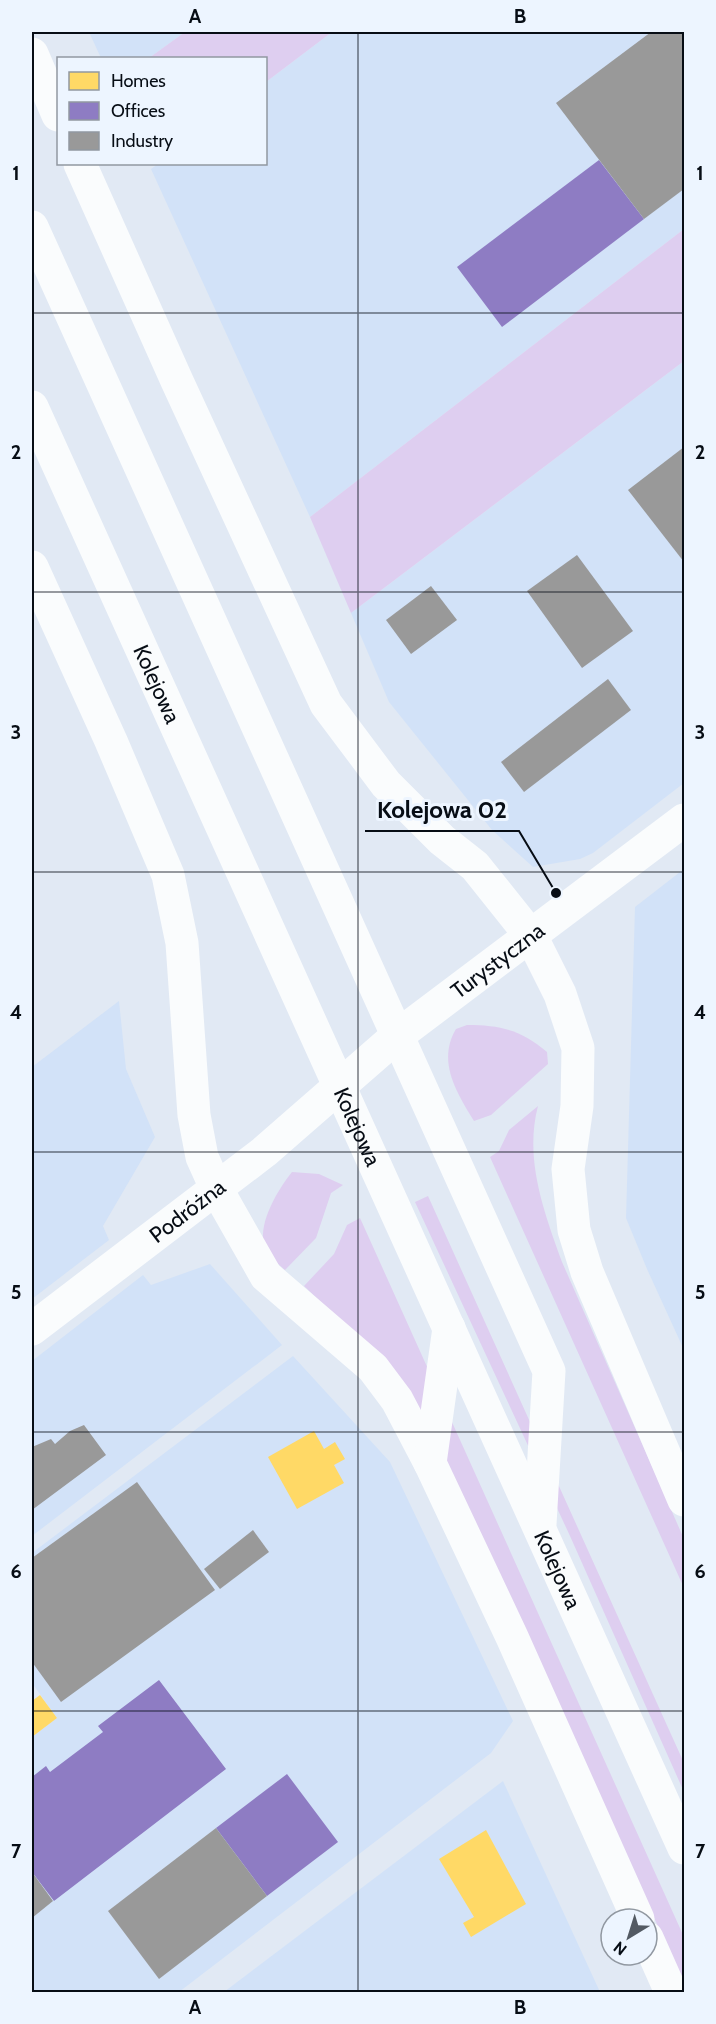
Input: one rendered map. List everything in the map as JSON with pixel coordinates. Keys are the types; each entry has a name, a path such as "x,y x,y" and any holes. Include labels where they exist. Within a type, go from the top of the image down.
{"main road":[{"path":"32,54 57,113"},
{"path":"80,165 326,704 386,784 442,840 475,866 531,936 560,994 578,1048 577,1106 568,1169 574,1230 587,1272 684,1500"},
{"path":"32,227 549,1371 540,1529"},
{"name":"Kolejowa","path":"32,407 684,1848"},
{"path":"32,567 111,741 168,875 182,943 194,1115 202,1157 216,1188 266,1276 373,1368 397,1400 430,1463 512,1637 634,1907"},
{"name":"Turystyczna","path":"340,1088 397,1036 684,820"},
{"name":"Podróżna","path":"32,1329 264,1152 340,1088"},
{"path":"430,1463 449,1328"},
{"path":"659,1965 671,1992"}],"shaded area":[{"path":"89,32 185,32 150,57 101,57"},
{"path":"185,32 332,32 267,81 267,57 150,57"},
{"path":"332,32 684,32 684,229 310,517 151,169 157,165 267,165 267,81"},
{"path":"684,229 684,361 351,613 310,517"},
{"path":"684,361 684,783 593,853 580,859 533,867 492,830 389,702 351,613"},
{"path":"684,869 684,1350 626,1218 635,907"},
{"path":"119,1001 126,1069 155,1137 103,1226 109,1240 32,1299 32,1067"},
{"path":"467,1025 510,1030 528,1038 547,1052 548,1064 491,1115 474,1121 455,1088 448,1053 456,1029"},
{"path":"538,1106 533,1146 543,1205 562,1262 684,1539 684,1588 490,1157 499,1151 509,1130"},
{"path":"292,1172 319,1174 343,1185 331,1193 316,1238 285,1270 267,1252 263,1236 271,1206"},
{"path":"428,1196 684,1763 684,1792 570,1536 415,1202"},
{"path":"360,1218 684,1937 684,1990 659,1929 659,1907 649,1907 571,1734 326,1307 304,1286 334,1254 347,1225"},
{"path":"210,1264 282,1345 32,1536 32,1361 143,1275 151,1285"},
{"path":"293,1356 390,1462 513,1721 491,1753 179,1992 32,1992 32,1737 57,1718 32,1683 32,1553"},
{"path":"503,1781 600,1992 224,1992"}],"building: Homes":[{"path":"314,1431 324,1449 335,1442 345,1459 334,1465 344,1483 297,1509 268,1457"},
{"path":"40,1695 57,1718 32,1737 32,1701"},
{"path":"486,1830 526,1904 471,1937 463,1923 474,1917 439,1859"}],"building: Offices":[{"path":"599,160 644,219 502,327 457,267"},
{"path":"159,1680 226,1769 54,1901 32,1872 32,1777 46,1766 50,1772 103,1732 98,1726"},
{"path":"287,1774 338,1842 267,1896 216,1828"}],"building: Industry":[{"path":"651,32 684,32 684,189 644,219 556,103"},
{"path":"684,447 684,562 628,490"},
{"path":"577,555 633,631 582,668 527,591"},
{"path":"431,586 457,620 411,654 386,620"},
{"path":"608,679 631,710 524,792 501,762"},
{"path":"84,1425 106,1455 32,1510 32,1447 51,1439 55,1444 70,1431"},
{"path":"137,1482 215,1590 61,1702 32,1662 32,1558"},
{"path":"253,1530 269,1552 220,1589 204,1569"},
{"path":"216,1828 267,1896 159,1979 108,1911"},
{"path":"32,1872 53,1901 32,1918"}],"place":[{"name":"Kolejowa 02","path":"556,893"}]}
